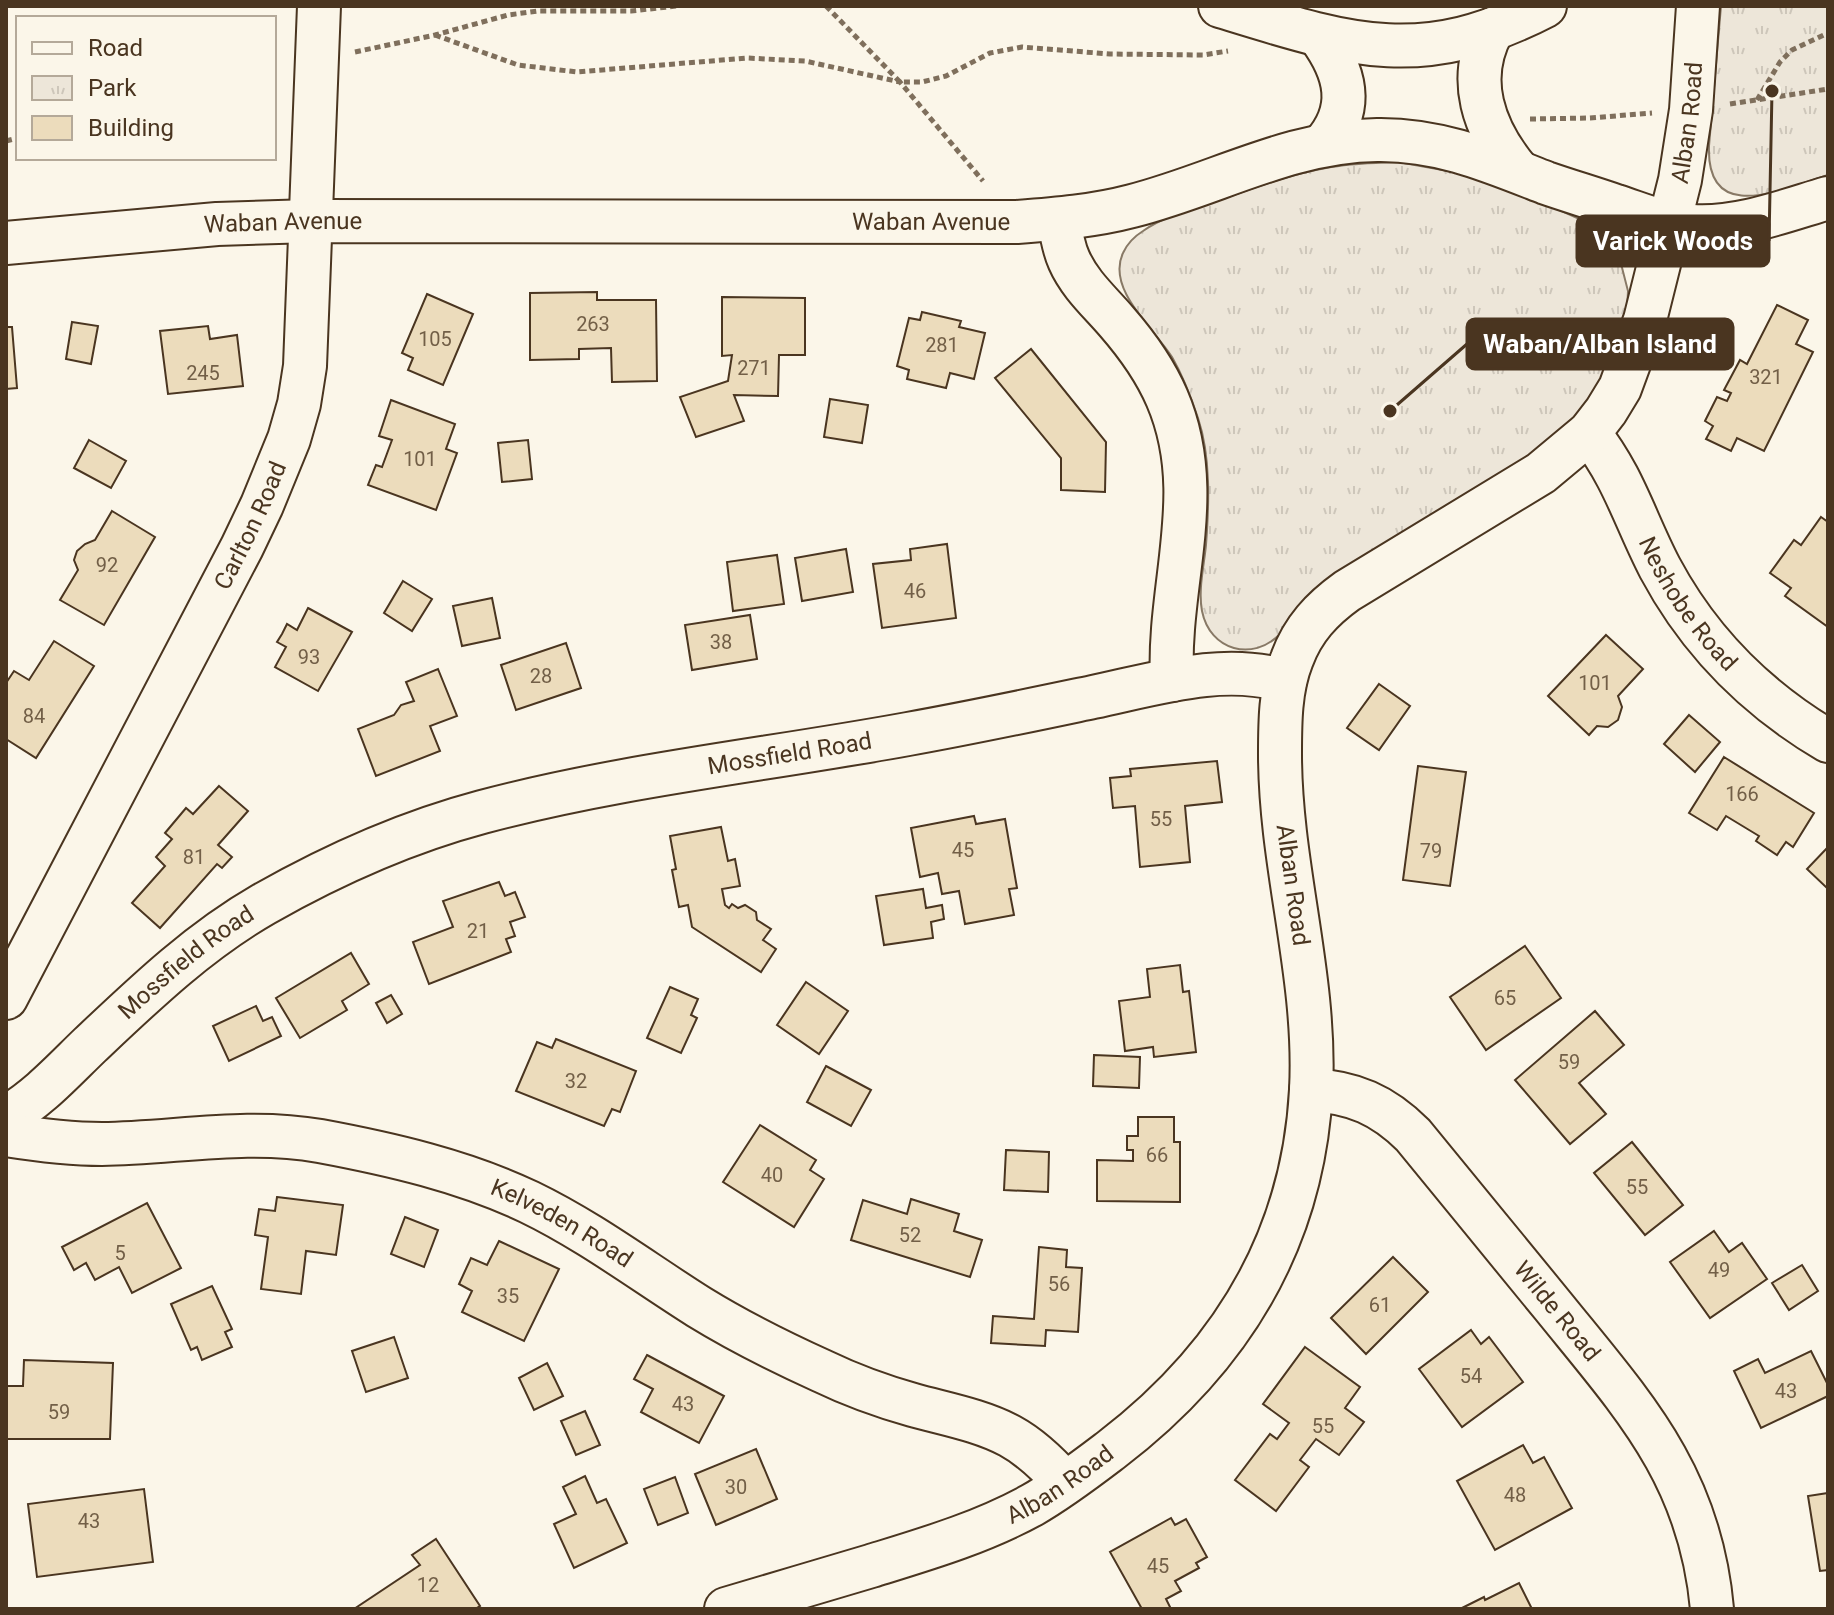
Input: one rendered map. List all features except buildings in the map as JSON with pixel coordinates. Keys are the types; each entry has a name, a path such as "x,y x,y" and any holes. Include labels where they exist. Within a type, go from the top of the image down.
{"street":[{"name":"Carlton Road","path":"6,998 242,547 276,472 299,404 305,366 319,6"},
{"path":"1220,6 1320,37 1386,46 1451,42 1493,29 1545,6"},
{"name":"Alban Road","path":"726,1609 962,1536 1031,1505 1158,1412 1186,1385 1235,1324 1269,1264 1283,1231 1302,1160 1311,1090 1309,1007 1290,878 1280,778 1282,706 1292,658 1309,626 1324,608 1541,473 1589,433 1620,388 1645,320 1687,142 1698,6"},
{"path":"1493,29 1487,40 1481,68 1482,104 1495,141 1518,171"},
{"path":"1320,37 1340,72 1343,99 1339,124 1323,145"},
{"name":"Waban Avenue","path":"6,243 217,224 311,221 1017,222 1059,219 1133,206 1251,165 1323,145 1358,140 1418,142 1471,153 1547,183 1670,224 1705,226 1746,221 1828,198"},
{"path":"1059,219 1065,250 1078,277 1137,346 1154,371 1168,398 1178,429 1184,461 1185,529 1172,632 1172,680"},
{"name":"Neshobe Road","path":"1589,433 1607,455 1660,567 1697,625 1748,683 1777,708 1828,741"},
{"name":"Mossfield Road","path":"6,1117 33,1099 170,970 226,928 304,883 432,828 481,812 574,791 907,735 1172,680 1239,673 1265,675 1285,681"},
{"name":"Wilde Road","path":"1311,1090 1337,1091 1358,1097 1397,1119 1625,1395 1661,1445 1689,1505 1707,1566 1712,1609"},
{"name":"Kelveden Road","path":"6,1135 103,1144 258,1134 286,1136 337,1145 456,1175 528,1202 601,1241 729,1325 801,1362 873,1393 989,1427 1011,1437 1031,1449 1065,1483"}],"path":[{"path":"317,60 435,35 508,15 538,11 631,11 677,6"},
{"path":"826,6 900,82 1017,222"},
{"path":"1757,101 1780,62 1792,50 1828,33"},
{"path":"435,35 518,65 577,72 747,58 805,61 900,82 922,82 946,76 990,53 1022,47 1110,54 1203,55 1232,50"}],"green space":[{"path":"1721,6 1828,6 1828,175 1790,188 1750,196 1733,194 1720,186 1711,171 1709,146"},
{"path":"1398,162 1465,174 1544,203 1595,226 1608,237 1618,252 1628,291 1627,311 1604,381 1555,441 1269,643 1246,650 1234,648 1214,635 1202,611 1208,481 1198,418 1172,357 1126,294 1119,267 1123,253 1137,235 1178,213 1297,174 1335,166"}],"place":[{"name":"Varick Woods","path":"1772,91"},
{"name":"Waban/Alban Island","path":"1390,411"}]}
